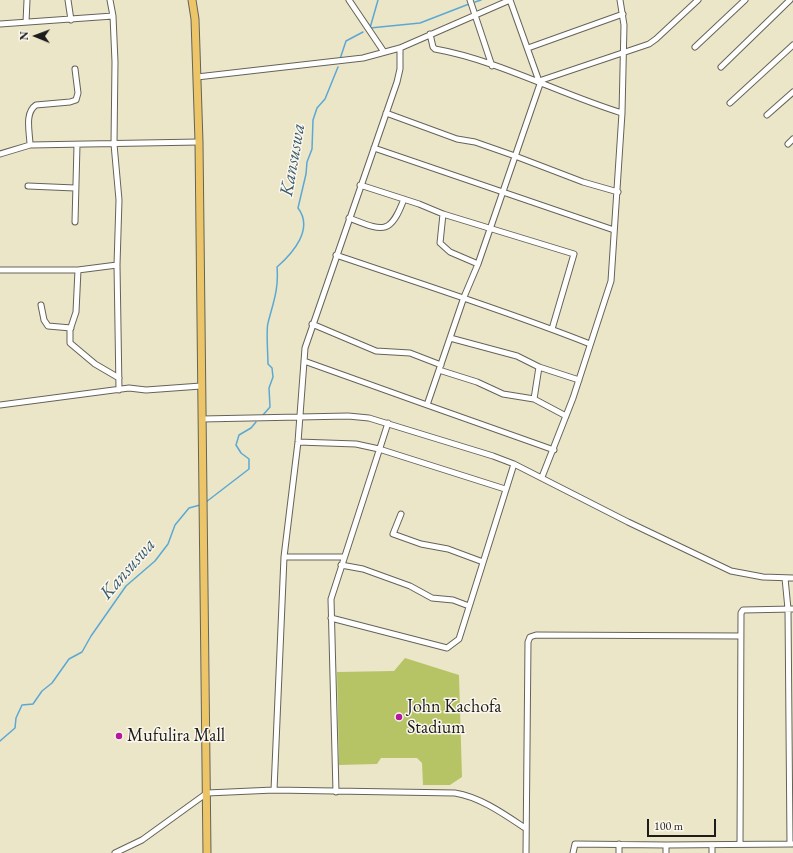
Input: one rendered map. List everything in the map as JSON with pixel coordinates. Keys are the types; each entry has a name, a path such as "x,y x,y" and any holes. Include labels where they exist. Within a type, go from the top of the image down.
{"main road":[{"path":"192,0 195,19 199,142 207,853"}],"street":[{"path":"26,22 27,0"},
{"path":"68,0 71,20"},
{"path":"110,0 113,16 115,62 114,144 119,200 117,265 119,390"},
{"path":"349,0 384,52"},
{"path":"470,0 492,66"},
{"path":"197,77 350,60 384,52 400,48 510,0 539,82 478,264 464,297 427,405"},
{"path":"542,477 554,450 609,291 618,192 622,113 623,14 620,0"},
{"path":"539,82 643,46 656,39 698,0"},
{"path":"695,47 745,0"},
{"path":"721,67 790,0"},
{"path":"528,48 623,14"},
{"path":"0,24 113,16"},
{"path":"430,34 434,48 461,55 622,113"},
{"path":"730,103 793,45"},
{"path":"274,790 284,557 298,442 306,344 399,75 400,48"},
{"path":"30,145 29,119 32,108 36,105 70,102 76,100 78,93 75,69"},
{"path":"767,115 793,92"},
{"path":"386,113 457,139 475,142 515,156 583,182 618,192"},
{"path":"788,144 793,139"},
{"path":"0,154 30,145 199,142"},
{"path":"75,222 77,145"},
{"path":"374,148 614,230"},
{"path":"28,186 75,188"},
{"path":"360,186 404,199 443,214 574,254 552,329"},
{"path":"349,218 376,228 387,227 398,214 404,199"},
{"path":"443,214 440,243 450,252 478,264"},
{"path":"336,255 464,297 590,344"},
{"path":"0,270 78,270 117,265"},
{"path":"78,270 76,317 71,328 70,343 108,373 119,378"},
{"path":"41,305 44,320 48,326 71,328"},
{"path":"312,324 376,351 410,353 440,368 477,382 507,396 534,399 566,416"},
{"path":"450,338 517,356 539,366 579,380"},
{"path":"304,361 554,450"},
{"path":"534,399 539,366"},
{"path":"0,405 130,388 146,390 201,386"},
{"path":"202,419 359,417 388,423 514,464 714,564 746,575 793,578"},
{"path":"336,792 331,599 343,558 388,423"},
{"path":"298,442 356,444 379,449 505,489"},
{"path":"331,618 446,648 459,639 514,464"},
{"path":"401,514 393,534 421,544 448,549 483,562"},
{"path":"284,557 343,558"},
{"path":"341,565 364,568 410,586 432,598 453,600 469,606"},
{"path":"573,853 575,844 792,844 790,609 785,578"},
{"path":"740,844 742,737 741,613 743,610 790,609"},
{"path":"526,853 525,828 528,642 530,637 536,635 741,636"},
{"path":"115,853 142,840 207,793 274,790 336,792 412,791 462,794 503,814 525,828"},
{"path":"619,844 619,853"},
{"path":"666,845 666,853"},
{"path":"712,845 712,853"}],"green space":[{"name":"John Kachofa Stadium","path":"405,658 459,675 462,777 450,785 423,785 422,763 417,758 381,758 377,764 339,765 337,672 394,671"}],"waterway":[{"path":"378,0 370,28 420,23 469,4"},
{"path":"475,2 481,0"},
{"name":"Kansuswa","path":"340,59 346,41 363,32"},
{"name":"Kansuswa","path":"263,415 270,407 269,388 273,377 272,368 268,364 267,331 274,302 277,267 295,248 303,232 304,224 298,208 306,174 307,162 312,149 313,120 317,108 325,99 338,67"},
{"name":"Kansuswa","path":"206,502 249,469 249,459 241,453 236,445 239,435 251,428 256,422"},
{"name":"Kansuswa","path":"0,741 15,728 16,718 22,705 33,704 42,691 52,683 69,659 82,652 91,636 126,586 155,561 168,544 175,525 189,508 200,505"}],"place":[{"name":"John Kachofa Stadium","path":"399,717"},
{"name":"Mufulira Mall","path":"119,736"}]}
